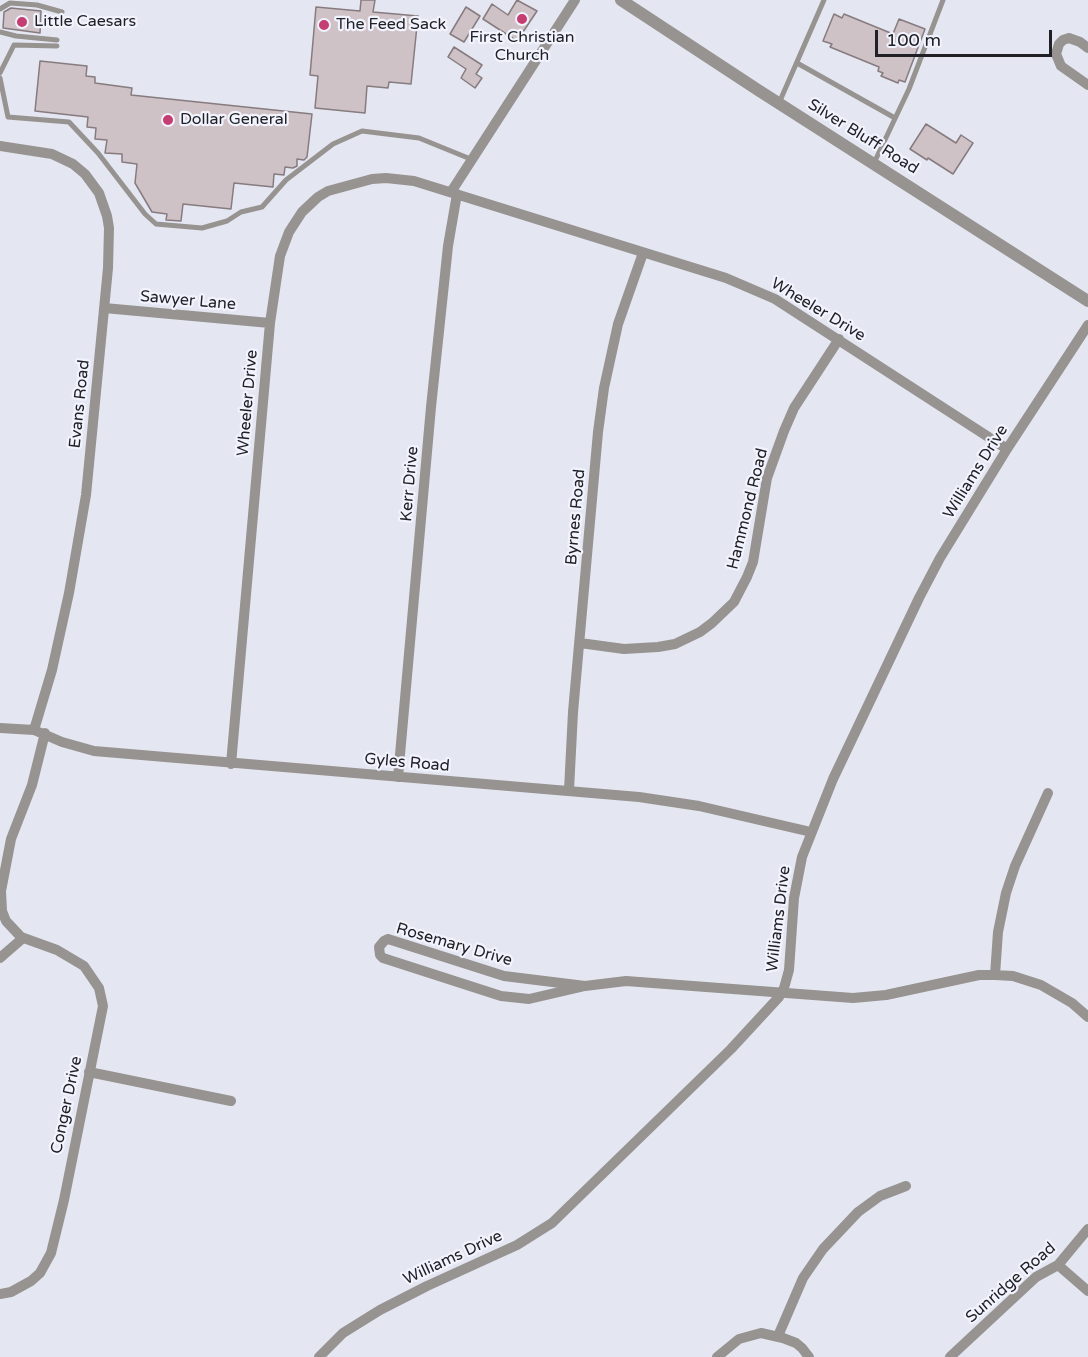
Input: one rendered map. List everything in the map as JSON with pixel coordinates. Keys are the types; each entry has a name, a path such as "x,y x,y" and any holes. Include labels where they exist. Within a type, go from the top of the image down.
{"street":[{"name":"Kerr Drive","path":"398,777 438,336 454,193 473,159 575,0"},
{"name":"Silver Bluff Road","path":"621,0 1088,301"},
{"path":"1088,48 1069,38 1063,39 1056,54 1061,66 1088,85"},
{"name":"Evans Road","path":"0,146 40,151 63,158 85,174 99,193 109,228 104,308 86,495 40,732 32,785 11,839 1,891 2,911 6,921 23,938"},
{"name":"Wheeler Drive","path":"231,764 270,322 280,256 284,242 302,212 318,196 351,183 386,178 414,181 726,278 776,299 1007,449"},
{"name":"Byrnes Road","path":"569,790 598,432 604,388 618,324 643,253"},
{"name":"Sawyer Lane","path":"104,308 270,322"},
{"name":"Williams Drive","path":"319,1357 344,1333 380,1310 518,1245 552,1223 732,1049 782,991 789,970 797,877 811,832 829,788 919,598 958,528 1088,326"},
{"name":"Hammond Road","path":"580,643 624,649 675,644 700,632 734,602 753,562 767,478 784,431 794,408 839,339"},
{"name":"Gyles Road","path":"0,728 40,732 62,742 94,751 569,790 699,806 811,832"},
{"path":"995,975 998,933 1006,893 1015,866 1048,793"},
{"path":"0,958 23,938"},
{"name":"Conger Drive","path":"0,1294 11,1292 31,1281 40,1273 51,1253 64,1200 103,1006 95,980 84,966 75,959 23,938"},
{"name":"Rosemary Drive","path":"392,940 504,976 585,986 530,999 501,996 383,958 379,947 384,941 392,940"},
{"path":"585,986 626,981 853,998 886,995 979,975 1013,976 1041,985 1072,1003 1088,1017"},
{"path":"89,1072 231,1101"},
{"path":"778,1336 798,1287 823,1249 858,1212 880,1196 906,1186"},
{"name":"Sunridge Road","path":"950,1357 1036,1277 1058,1265 1088,1229"},
{"path":"1058,1265 1088,1291"},
{"path":"717,1357 739,1339 761,1333 796,1343 809,1357"}],"lane":[{"path":"779,103 824,0"},
{"path":"874,163 909,89 943,0"},
{"path":"0,9 10,3 37,5 62,12"},
{"path":"0,32 57,43 14,45 0,75 8,117 69,122 98,153 145,214 156,224 202,228 227,221 241,212 262,207 286,180 333,144 362,131 419,138 473,159"},
{"path":"797,63 896,118"}],"building":[{"path":"361,0 375,0 373,12 418,16 411,84 389,82 388,88 367,86 365,113 315,108 318,76 310,75 316,7 360,11"},
{"path":"517,0 537,11 517,41 483,19 492,4 508,15"},
{"path":"466,7 480,16 464,42 450,34"},
{"name":"Little Caesars","path":"11,8 41,11 40,33 3,28 4,12"},
{"path":"834,14 842,18 844,14 893,34 899,19 925,29 905,82 899,80 898,83 881,76 883,73 878,71 879,67 830,47 832,44 823,41"},
{"path":"454,47 482,65 476,74 482,78 475,88 461,78 466,69 448,57"},
{"path":"40,61 87,66 86,76 95,77 95,83 132,88 131,95 312,114 307,157 304,160 297,159 297,166 293,168 285,167 284,175 274,174 273,187 234,183 231,209 183,204 181,221 166,220 167,214 152,212 135,183 137,164 122,162 122,154 105,153 107,140 95,139 96,128 87,127 88,117 35,111"},
{"path":"926,124 956,143 961,135 973,143 953,174 910,149"}],"place":[{"name":"First Christian Church","path":"522,19"},
{"name":"Little Caesars","path":"22,22"},
{"name":"The Feed Sack","path":"324,25"},
{"name":"Dollar General","path":"168,120"}]}
